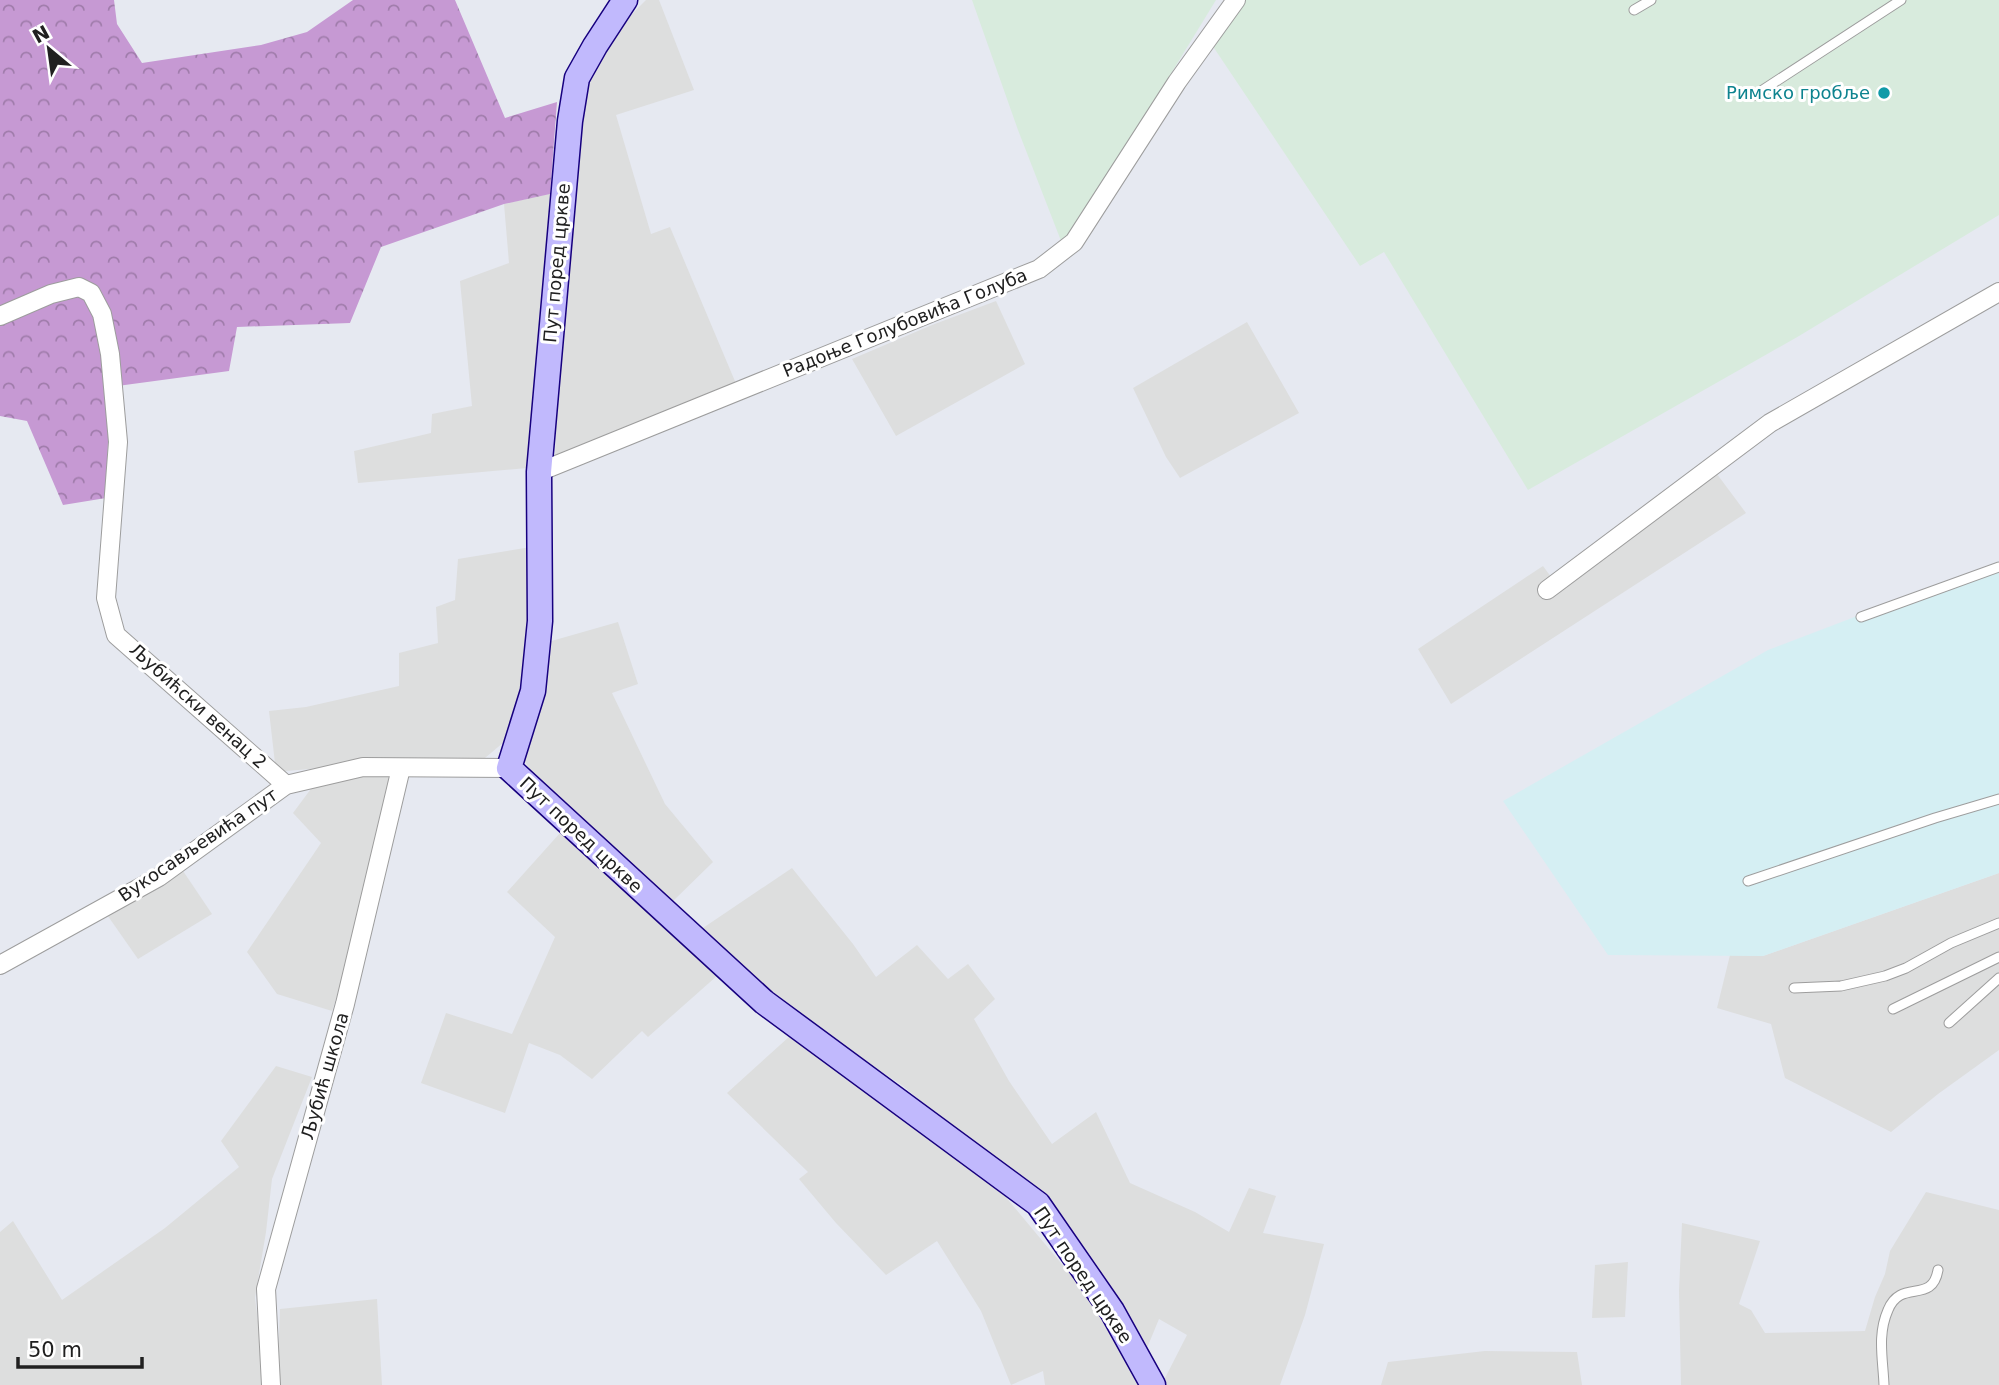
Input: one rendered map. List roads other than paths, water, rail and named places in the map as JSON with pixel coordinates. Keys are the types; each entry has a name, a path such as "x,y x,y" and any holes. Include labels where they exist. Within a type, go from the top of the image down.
{"street":[{"name":"Пут поред цркве","path":"625,0 577,78 570,121 539,472 540,621 533,691 509,768 764,1002 1038,1204 1112,1311 1153,1385"},
{"name":"Радоње Голубовића Голуба","path":"539,472 1039,269 1074,242 1177,82 1236,0"},
{"name":"Љубићски венац 2","path":"0,316 51,294 79,288 91,293 102,314 110,354 118,442 106,598 116,635 286,785"},
{"path":"1547,590 1770,423 1999,292"},
{"path":"286,785 363,767 509,768"},
{"name":"Љубић школа","path":"271,1385 266,1289 345,1004 401,768"},
{"name":"Вукосављевића пут","path":"0,965 159,877 286,785"}],"lane":[{"path":"1634,10 1651,0"},
{"path":"1755,95 1902,0"},
{"path":"1861,617 1999,567"},
{"path":"1748,881 1999,799"},
{"path":"1794,988 1841,986 1885,976 1999,923"},
{"path":"1893,1009 1999,957"},
{"path":"1949,1023 1999,978"},
{"path":"1884,1385 1881,1345 1888,1309 1901,1294 1928,1288 1937,1278 1938,1270"}],"place":[{"name":"Римско гробље","path":"1884,93"}]}
